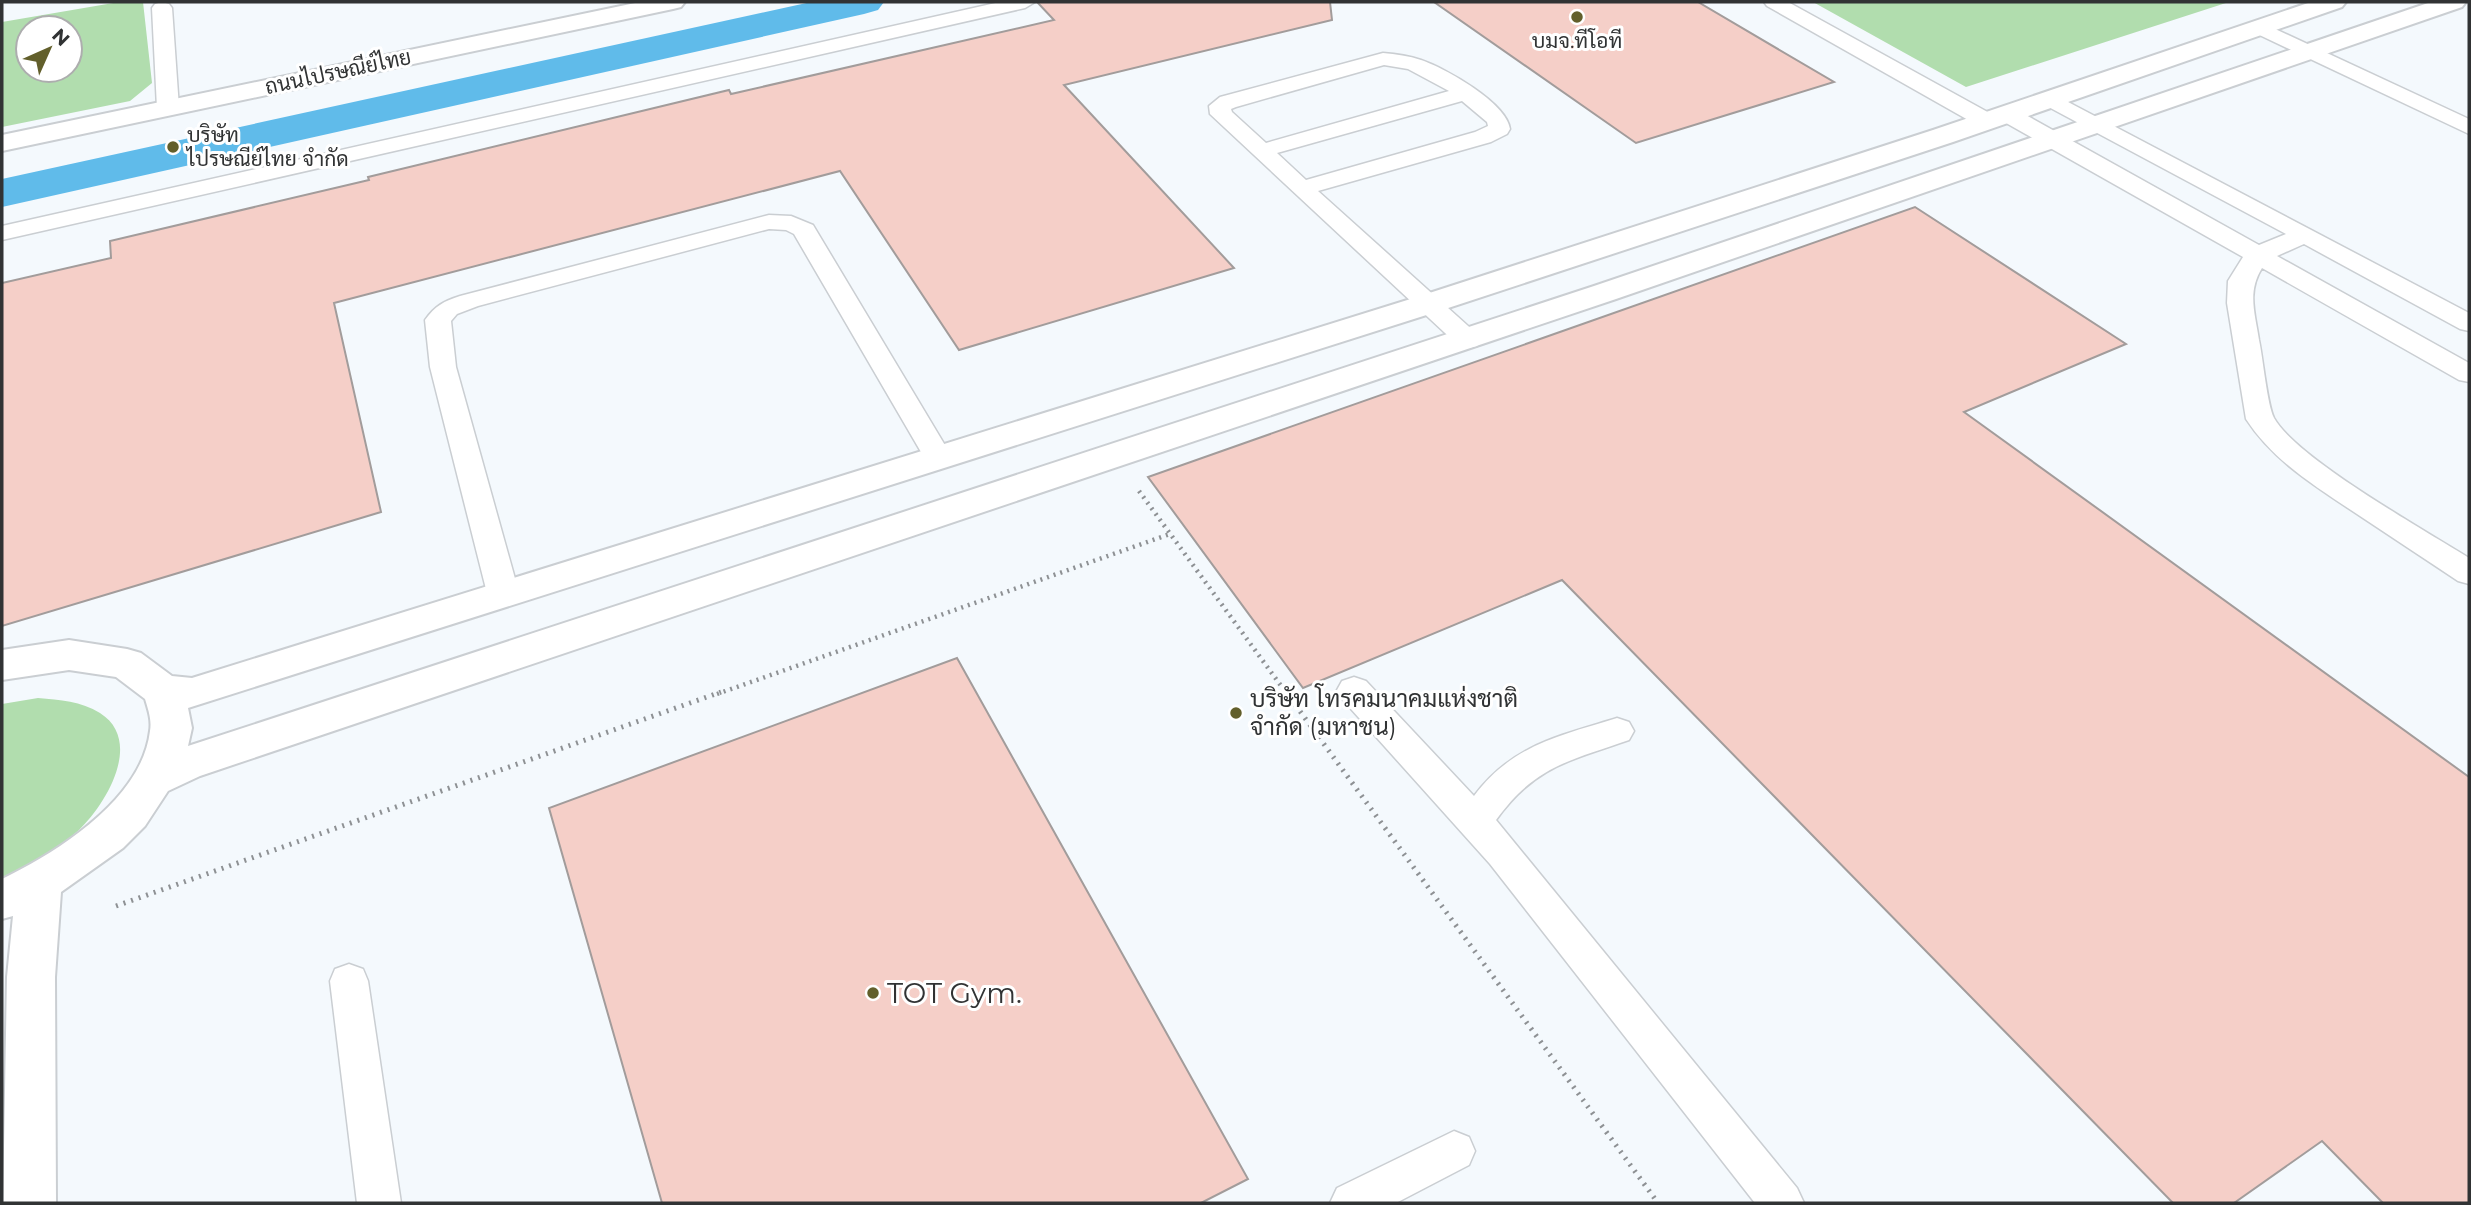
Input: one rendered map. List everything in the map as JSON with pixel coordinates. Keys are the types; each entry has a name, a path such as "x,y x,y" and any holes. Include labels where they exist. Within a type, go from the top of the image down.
{"street":[{"name":"ถนนไปรษณีย์ไทย","path":"2,143 673,2"},
{"path":"2,665 69,654 127,664 163,691 192,693 1428,304 1943,136 2334,2"},
{"path":"157,778 185,764 1468,340 2055,142 2454,2"},
{"path":"29,1203 32,977 21,892 110,834 157,778 172,730 163,691"}],"lane":[{"path":"2,233 1025,2"},
{"path":"1774,2 1996,117 2055,142 2469,374"},
{"path":"162,8 168,108"},
{"path":"2258,27 2469,127"},
{"path":"1302,188 1483,137 1499,129 1498,120 1466,93 1437,74 1400,59 1383,59 1220,106 1221,114 1468,340"},
{"path":"1261,151 1466,93"},
{"path":"2051,99 2469,323"},
{"path":"503,593 442,355 438,320 448,309 469,301 769,222 791,223 804,230 822,265 937,457"},
{"path":"2305,235 2257,255 2241,281 2239,303 2260,419 2276,439 2311,470 2469,573"},
{"path":"2380,324 2431,302"},
{"path":"1354,690 1503,853 1782,1203"},
{"path":"1475,821 1501,786 1536,759 1617,731"},
{"path":"349,981 379,1203"},
{"path":"1352,1203 1454,1151"}],"path":[{"path":"1133,483 1658,1203"},
{"path":"116,906 1170,534"}],"green space":[{"path":"119,2 143,2 152,83 130,101 2,127 2,22 14,20 14,84 84,84 84,14 49,14"},
{"path":"1813,2 2229,2 1966,87"},
{"path":"38,698 62,700 100,713 113,725 119,739 120,755 109,789 100,805 79,830 52,851 2,881 2,704"}],"building":[{"path":"1037,2 1330,2 1332,20 1064,85 1234,268 959,350 840,171 334,303 381,512 2,626 2,283 111,258 110,241 369,180 368,177 729,90 731,94 1054,20"},
{"path":"1434,2 1698,2 1834,82 1636,143"},
{"path":"1915,207 2126,344 1964,412 2469,777 2469,1203 2383,1203 2322,1141 2234,1203 2173,1203 1562,580 1303,688 1148,477"},
{"name":"TOT Gym.","path":"957,658 1248,1179 1201,1203 662,1203 549,808"}],"waterway":[{"path":"2,193 864,2"}],"place":[{"name":"บมจ.ทีโอที","path":"1577,17"},
{"name":"บริษัท ไปรษณีย์ไทย จำกัด","path":"173,147"},
{"name":"บริษัท โทรคมนาคมแห่งชาติ จำกัด (มหาชน)","path":"1236,713"},
{"name":"TOT Gym.","path":"873,993"}]}
